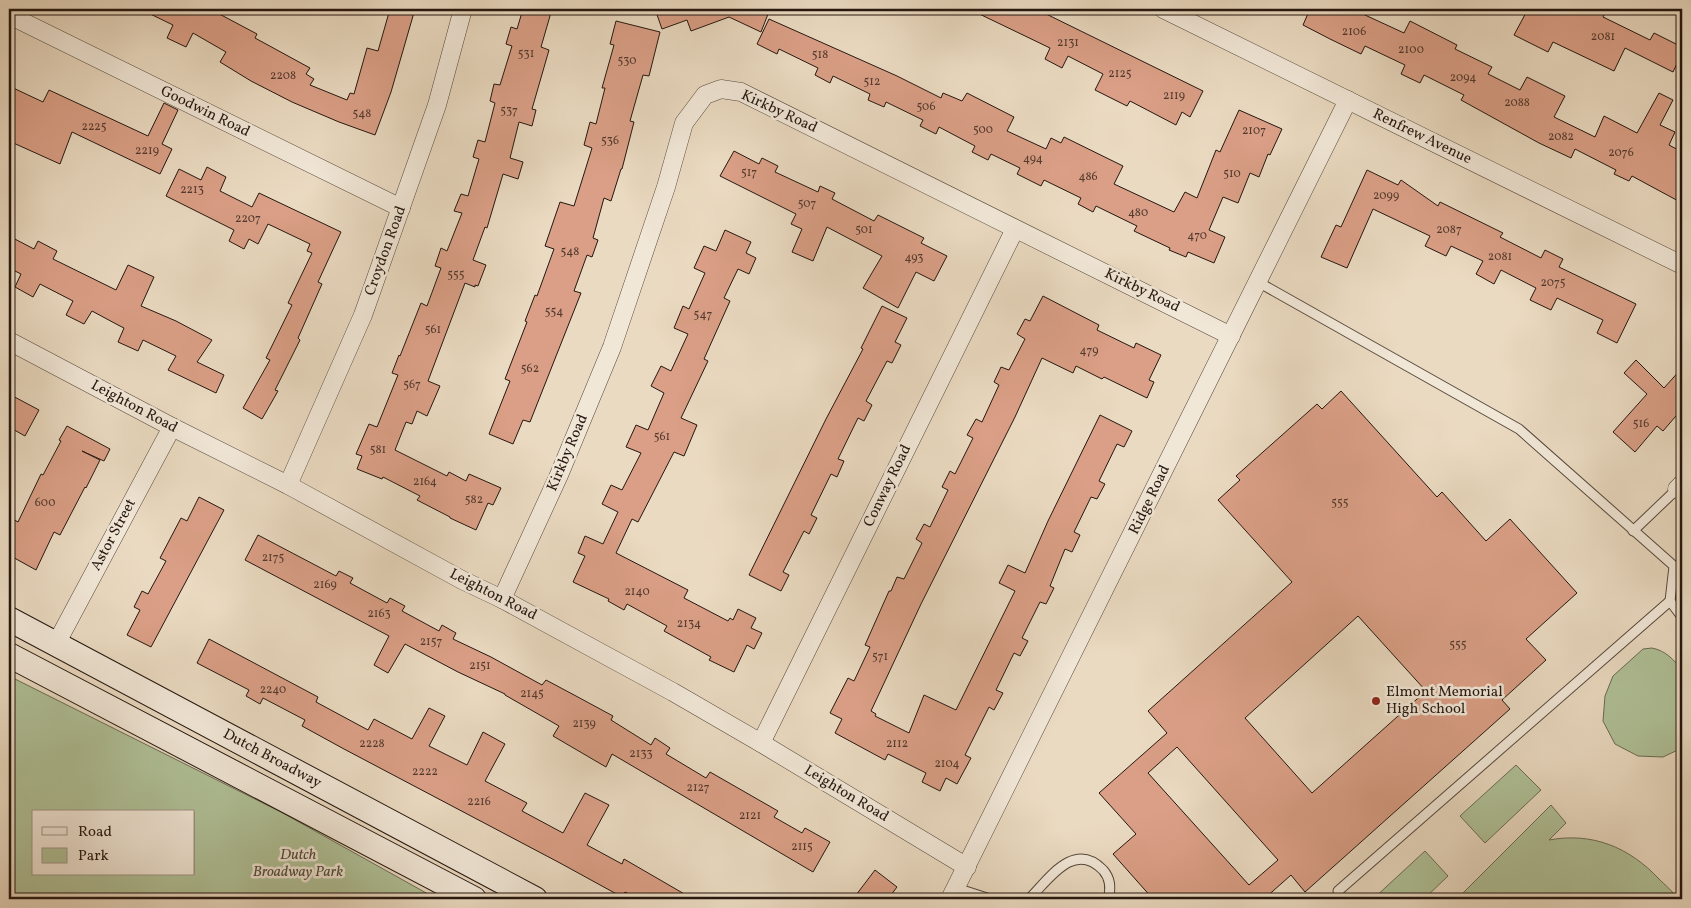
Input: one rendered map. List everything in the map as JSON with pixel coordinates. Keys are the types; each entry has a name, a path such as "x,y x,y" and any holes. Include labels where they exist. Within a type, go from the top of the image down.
{"main road":[{"name":"Dutch Broadway","path":"9,618 535,899"},
{"path":"41,672 56,644"},
{"name":"Dutch Broadway","path":"9,655 474,899"},
{"path":"360,839 371,812"}],"street":[{"name":"Croydon Road","path":"288,485 363,315 437,105 463,9"},
{"name":"Renfrew Avenue","path":"1163,9 1682,266"},
{"name":"Goodwin Road","path":"9,15 401,208"},
{"name":"Kirkby Road","path":"502,599 559,475 612,347 666,187 684,123 705,94 722,89 741,92 1231,336"},
{"name":"Ridge Road","path":"953,893 1348,100"},
{"name":"Conway Road","path":"761,742 1015,229"},
{"name":"Leighton Road","path":"9,341 172,427 288,485 673,692 761,742 967,867"},
{"name":"Astor Street","path":"56,644 172,427"}],"lane":[{"path":"1258,282 1518,429 1674,566 1670,601 1338,891"},
{"path":"1633,531 1680,486"},
{"path":"1670,601 1682,617"},
{"path":"1029,899 1060,866 1072,860 1082,859 1093,861 1107,874 1110,882 1108,899"},
{"path":"953,893 990,899"}],"green space":[{"path":"1652,648 1669,656 1682,670 1682,748 1663,757 1638,756 1615,744 1603,721 1605,696 1613,676 1643,649"},
{"name":"Dutch Broadway Park","path":"9,676 281,812 437,899 9,899"},
{"path":"1516,765 1541,790 1485,843 1460,816"},
{"path":"1551,805 1566,823 1549,840 1580,838 1609,844 1635,858 1671,891 1677,899 1457,899"},
{"path":"1425,851 1448,876 1424,899 1373,899"}],"building":[{"path":"140,9 210,9 257,34 255,38 310,68 306,74 314,79 310,85 347,100 350,93 354,94 367,48 378,51 390,9 415,9 391,92 375,135 292,102 251,81 220,62 226,52 193,33 186,47 167,38 173,25"},
{"path":"523,9 552,9 541,47 549,50 532,109 536,110 532,126 519,122 510,158 523,162 518,179 503,174 487,228 485,227 473,260 486,265 478,286 475,285 475,287 465,283 428,381 440,386 427,416 417,411 412,424 406,422 395,450 447,476 449,472 466,481 469,474 501,488 493,505 488,503 476,530 417,500 420,496 383,477 382,479 357,469 362,456 356,454 369,424 377,427 398,375 392,373 399,355 421,303 427,306 441,268 435,266 441,248 447,251 462,213 454,211 461,194 468,196 479,159 473,157 478,140 485,142 495,103 490,101 494,84 500,85 512,46 506,44 511,27 517,29"},
{"path":"655,9 770,9 761,32 729,17 691,31 687,20 662,29"},
{"path":"969,9 1036,9 1203,91 1190,117 1182,112 1176,125 1130,101 1127,106 1095,90 1103,74 1068,56 1062,68 1045,59 1050,48"},
{"path":"1310,9 1352,9 1404,33 1410,21 1457,45 1455,49 1492,67 1488,74 1520,90 1527,77 1565,96 1554,117 1595,137 1604,116 1637,133 1659,93 1673,100 1660,125 1675,132 1669,145 1682,152 1682,203 1632,176 1629,181 1614,174 1616,170 1575,149 1571,158 1539,143 1461,100 1464,95 1424,75 1420,83 1401,74 1405,65 1365,46 1361,54 1303,25"},
{"path":"1528,9 1607,9 1603,17 1650,40 1654,33 1682,47 1682,53 1673,72 1625,48 1614,71 1553,42 1548,52 1514,35"},
{"path":"769,19 897,76 941,98 943,93 962,101 967,93 1014,117 1007,131 1046,149 1051,138 1061,143 1064,137 1123,166 1114,184 1174,212 1185,192 1197,198 1216,150 1220,152 1239,110 1282,129 1270,155 1268,154 1259,177 1250,173 1238,203 1223,197 1209,230 1225,237 1214,263 1188,252 1186,257 1134,231 1137,226 1096,206 1093,212 1078,204 1081,198 1044,180 1041,186 1017,174 1020,168 991,154 988,160 972,152 975,146 939,127 936,134 920,126 923,120 886,102 884,107 868,100 870,94 833,76 830,83 815,75 818,68 779,49 777,54 757,44"},
{"path":"616,21 660,32 649,76 643,75 630,121 634,122 622,169 611,201 604,198 593,238 598,240 592,257 587,255 574,291 581,293 530,422 523,420 513,444 489,434 510,381 505,379 527,322 525,321 535,295 537,296 554,249 545,246 560,202 574,206 592,148 584,145 590,122 596,124 605,88 602,88 614,45 610,44"},
{"path":"9,86 43,102 49,90 148,136 164,103 178,110 162,144 172,149 160,174 72,132 60,164 9,141"},
{"path":"734,151 759,164 762,158 778,166 775,172 818,192 820,186 835,193 832,199 874,221 878,215 924,238 921,243 947,256 934,281 916,272 898,308 863,288 882,256 827,227 813,261 792,252 802,229 791,224 796,214 720,176"},
{"path":"207,167 226,177 220,191 252,207 259,193 341,232 318,282 322,284 298,338 300,340 275,390 278,391 262,419 243,408 270,360 266,358 292,305 288,303 312,253 307,251 310,244 268,224 258,244 249,239 244,249 229,241 234,230 166,196 179,169 201,180"},
{"path":"1367,170 1398,185 1401,180 1438,206 1440,202 1503,233 1500,237 1541,258 1545,250 1563,259 1559,267 1636,304 1617,343 1597,333 1603,320 1557,298 1551,310 1530,300 1536,288 1501,270 1494,284 1476,274 1483,261 1451,246 1446,256 1425,246 1430,236 1373,209 1347,268 1321,257 1336,225 1341,227"},
{"path":"725,230 751,242 746,253 756,258 749,274 738,269 724,298 730,301 704,359 708,361 681,418 697,425 684,456 674,452 638,522 632,519 616,553 688,590 684,598 728,621 730,618 733,620 738,609 756,618 751,628 762,633 754,649 747,645 734,672 709,660 711,657 664,631 667,626 627,604 624,610 608,601 609,599 573,582 585,556 578,553 585,536 603,544 618,512 602,504 611,485 622,490 641,453 626,447 636,425 648,430 664,393 651,386 661,366 671,371 688,334 674,328 683,306 689,309 705,273 694,268 704,246 716,251"},
{"path":"9,236 34,249 38,241 57,251 53,259 116,290 128,265 154,277 141,306 176,321 212,340 197,362 224,375 216,393 168,370 176,356 143,340 138,351 118,342 124,328 92,311 84,324 66,315 73,301 40,284 33,297 15,287 21,274 9,268"},
{"path":"1043,296 1099,325 1097,330 1134,348 1136,343 1161,355 1149,380 1154,382 1147,398 1076,366 1073,373 1042,358 1015,417 921,604 871,711 876,714 875,716 909,733 924,695 956,710 1015,591 999,583 1008,565 1025,573 1048,521 1100,415 1132,431 1124,447 1117,444 1099,481 1105,484 1097,499 1091,497 1074,532 1080,535 1072,552 1065,549 1050,586 1054,588 1046,604 1040,602 1022,638 1028,641 1020,656 1014,653 996,690 1003,693 994,710 989,707 965,755 971,758 957,784 946,778 940,791 922,782 926,773 888,754 885,760 835,733 842,719 830,713 848,678 854,681 870,647 865,645 889,591 891,591 897,577 904,579 922,543 916,539 924,524 930,527 948,490 942,487 950,471 955,474 973,438 967,435 976,419 982,422 999,385 994,382 1001,367 1009,370 1025,339 1017,334 1025,319 1030,321"},
{"path":"882,306 907,318 895,342 901,345 892,363 887,361 866,401 872,405 864,421 858,418 838,459 844,461 837,477 831,474 811,515 817,518 809,534 804,531 783,572 789,575 781,591 749,575 826,419 863,349 861,348"},
{"path":"1636,360 1664,388 1682,368 1682,409 1663,431 1657,426 1635,452 1613,432 1647,394 1624,373"},
{"path":"1341,391 1437,497 1442,492 1486,541 1510,519 1577,593 1526,639 1546,660 1502,700 1510,709 1305,892 1291,875 1264,899 1153,899 1113,854 1136,834 1099,793 1167,733 1148,711 1292,582 1218,500 1240,480 1236,476 1317,404 1322,409","holes":["1358,616 1426,691 1312,793 1245,718","1177,747 1278,860 1249,885 1148,773"]},
{"path":"9,394 39,410 25,436 9,427"},
{"path":"67,426 110,449 104,461 82,451 100,460 60,535 54,532 36,570 9,555 9,517 18,522"},
{"path":"199,497 224,510 151,647 127,635 140,610 134,607 142,591 148,594 166,561 160,558 181,518 187,521"},
{"path":"258,535 336,576 339,571 353,578 350,583 387,603 390,598 405,606 402,611 439,631 442,625 456,633 453,639 542,685 546,680 576,696 613,716 611,720 651,745 655,738 670,748 666,754 706,778 710,772 778,811 774,817 802,833 805,828 830,842 813,872 612,754 606,767 553,736 559,726 505,694 405,644 388,673 374,665 389,636 245,560"},
{"path":"209,639 318,697 316,702 368,730 374,719 412,739 429,708 445,716 429,746 467,765 483,732 505,744 485,781 527,803 522,811 563,833 585,793 609,805 587,845 622,864 624,859 693,899 638,899 625,892 622,897 302,726 305,720 263,698 260,704 246,696 249,690 197,663"},
{"path":"875,870 897,887 888,899 853,899"}],"place":[{"name":"Elmont Memorial High School","path":"1376,701"}]}
